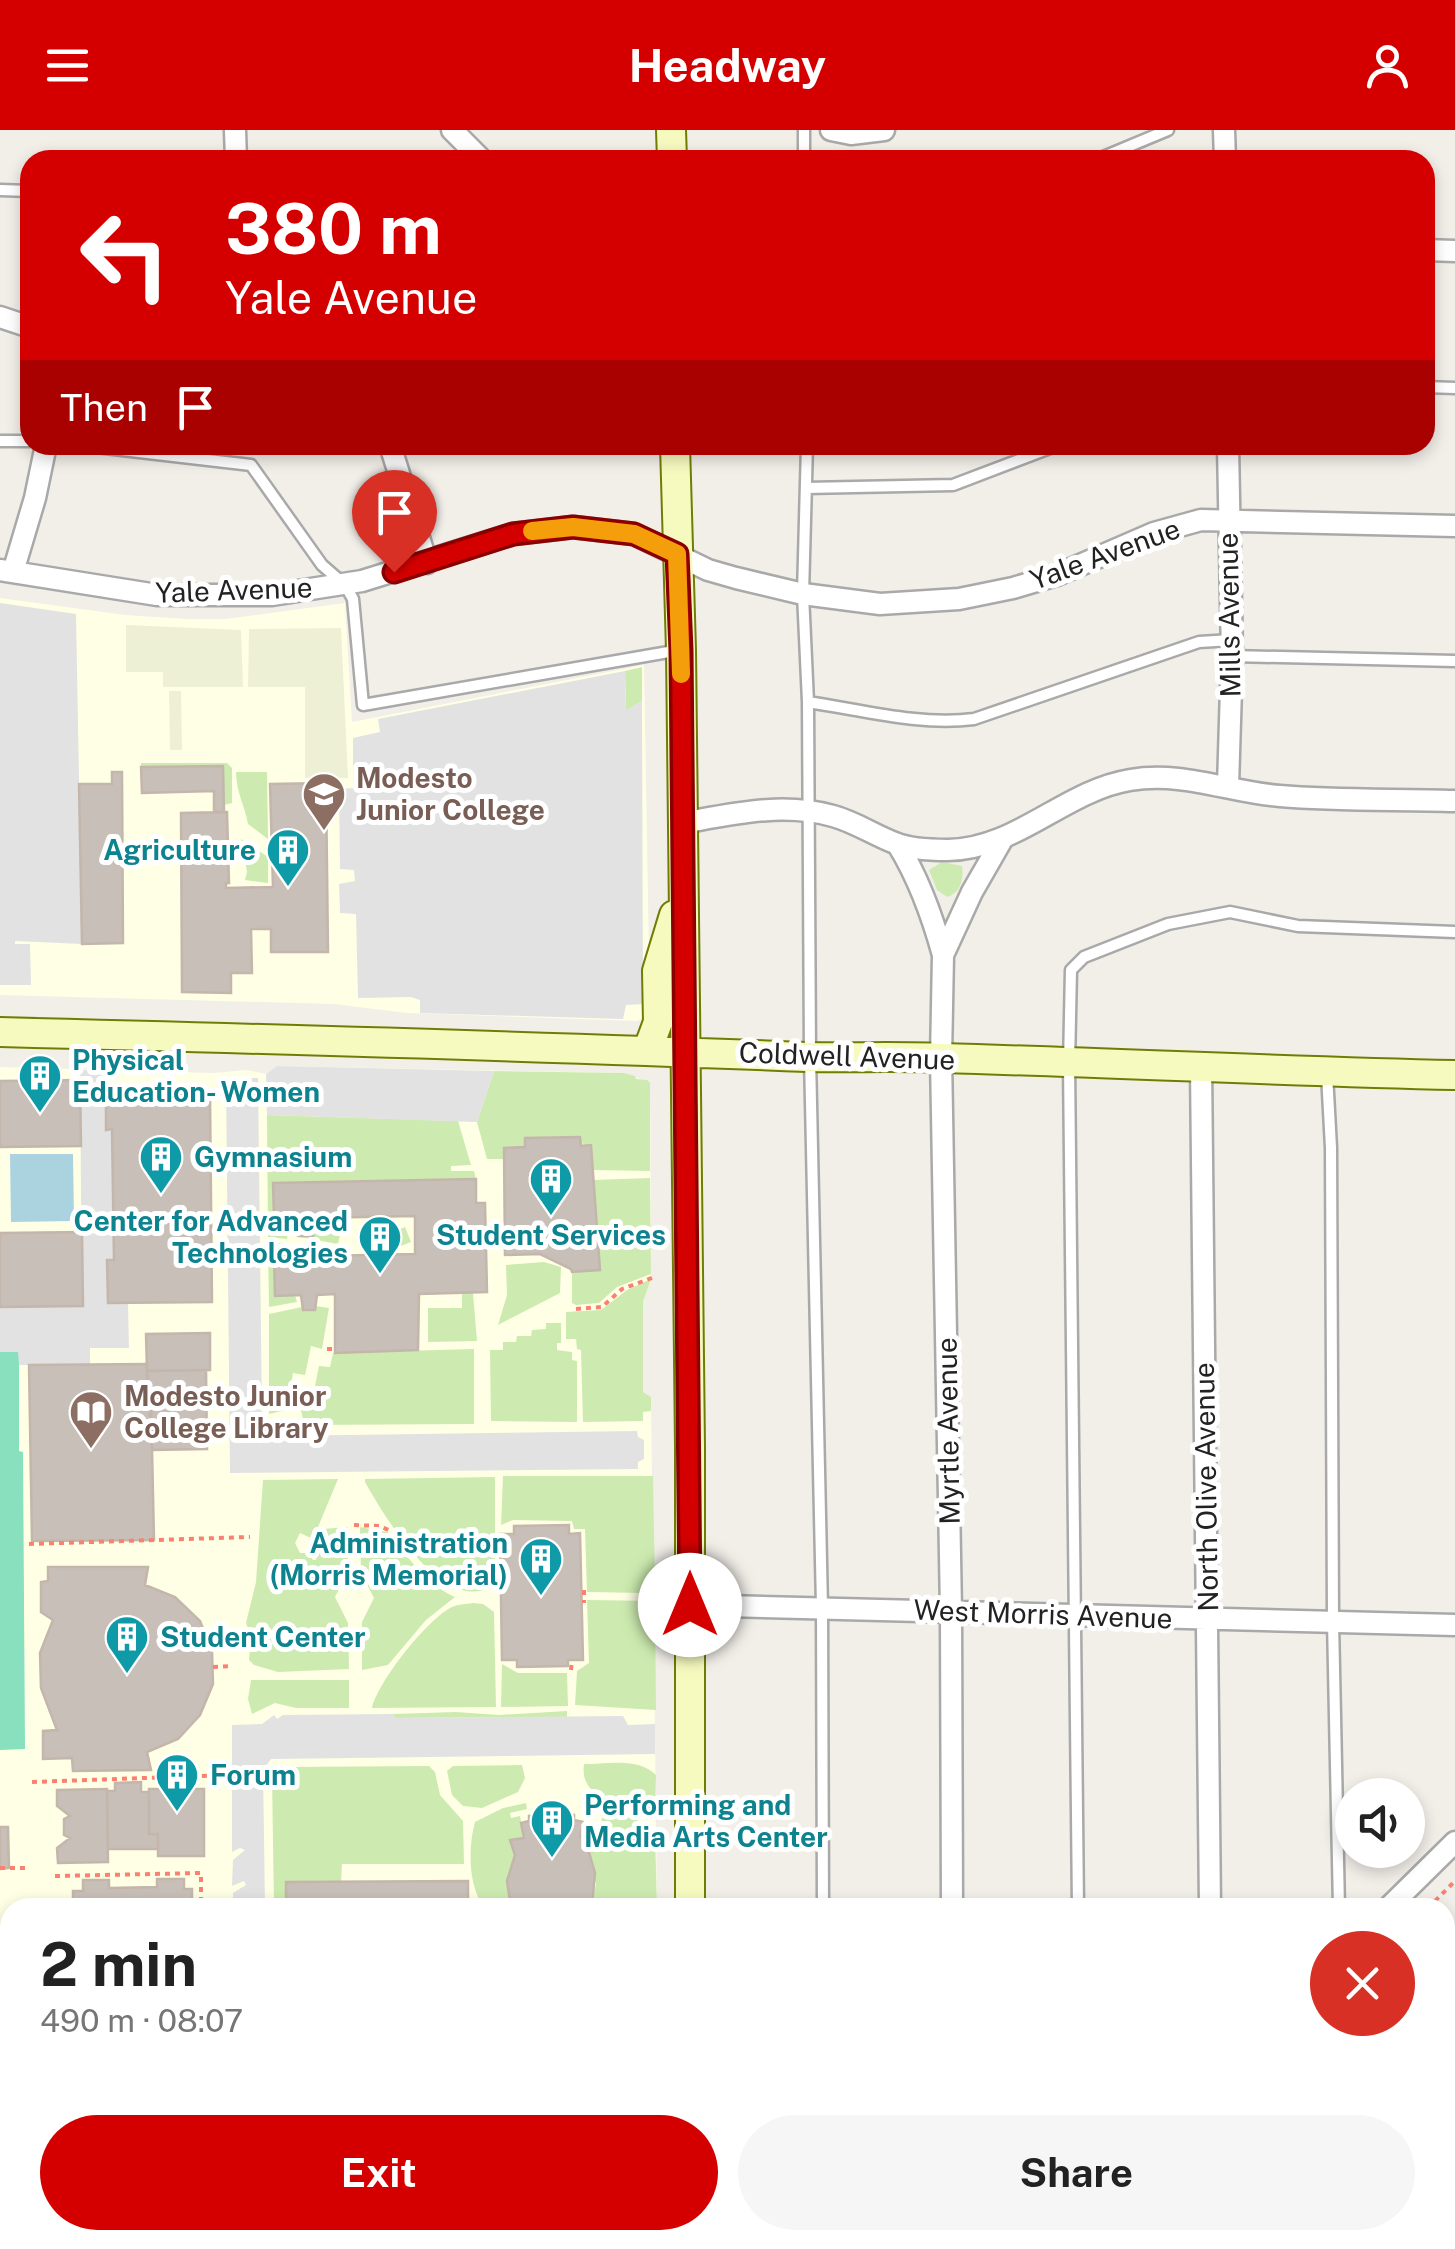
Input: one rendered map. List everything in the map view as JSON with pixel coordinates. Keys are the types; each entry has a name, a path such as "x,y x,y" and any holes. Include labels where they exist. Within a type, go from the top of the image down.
{"street":[{"path":"452,130 472,150"},
{"path":"832,130 851,134 884,130"},
{"path":"6,571 35,498 44,455"},
{"path":"393,455 426,563"},
{"path":"675,455 681,650 690,1898"},
{"name":"Mills Avenue","path":"1228,455 1232,648 1228,786"},
{"name":"Yale Avenue","path":"6,571 106,589 208,597 272,594 344,584 426,563 513,534 573,527 634,534 708,570 803,594 880,604 958,599 1057,576 1154,532 1201,520 1455,526"},
{"path":"682,823 754,810 808,810 856,824 898,845 948,850 1003,838 1084,794 1134,780 1188,778 1278,796 1455,801"},
{"name":"Myrtle Avenue","path":"942,955 1003,838"},
{"name":"Myrtle Avenue","path":"898,845 913,869 932,916 942,955 952,1898"},
{"path":"648,1049 658,1022 657,971 682,894"},
{"name":"Coldwell Avenue","path":"0,1032 1455,1075"},
{"name":"North Olive Avenue","path":"1202,1066 1210,1898"},
{"name":"West Morris Avenue","path":"690,1605 1455,1625"},
{"path":"1398,1898 1455,1842"}],"lane":[{"path":"1120,150 1168,130"},
{"path":"165,455 251,465 322,565 344,584 353,600 363,706 681,650"},
{"path":"806,455 803,594 822,1607 823,1898"},
{"path":"806,488 953,484 1031,455"},
{"path":"808,702 922,720 962,720 1200,642 1232,648 1455,661"},
{"path":"1078,1898 1068,1064 1071,970 1084,957 1102,948 1168,924 1230,912 1298,926 1455,932"},
{"path":"1326,1072 1331,1168 1332,1621 1339,1898"}],"path":[{"path":"576,1309 602,1307 622,1289 654,1276"},
{"path":"327,1348 335,1348"},
{"path":"354,1525 373,1525 391,1531"},
{"path":"29,1544 250,1537"},
{"path":"584,1590 584,1603"},
{"path":"572,1660 572,1670"},
{"path":"213,1666 231,1666"},
{"path":"32,1782 228,1775"},
{"path":"0,1868 28,1868"},
{"path":"54,1876 201,1873 201,1898"}],"shaded area":[{"name":"Modesto Junior College","path":"0,598 125,615 188,619 226,619 345,603 352,722 644,665 650,1012 638,1021 407,1013 334,1004 0,995"},
{"path":"0,603 76,614 82,944 15,941 30,944 31,985 0,985"},
{"path":"126,625 241,630 243,687 163,687 163,672 126,672"},
{"path":"341,628 348,778 305,778 305,687 248,687 249,629"},
{"path":"625,671 626,710 642,701 643,1004 626,1005 623,1019 420,1013 420,1000 411,997 358,998 356,914 340,913 339,884 355,881 354,870 340,869 339,789 353,788 353,738 380,732 378,719"},
{"path":"169,691 181,691 182,750 170,750"},
{"path":"277,1066 624,1073 650,1083 651,1279 643,1302 643,1392 651,1397 657,1898 0,1898 0,1067 213,1073 246,1070 266,1074"},
{"path":"277,1066 494,1071 477,1122 267,1115 266,1074"},
{"path":"80,1070 106,1070 106,1129 112,1129 114,1260 128,1303 129,1348 90,1348 90,1365 19,1365 18,1352 0,1352 0,1307 82,1306"},
{"path":"226,1078 258,1078 262,1417 266,1431 275,1436 637,1431 644,1440 644,1459 638,1462 638,1469 230,1473"},
{"path":"274,1715 277,1719 283,1715 623,1716 628,1725 655,1724 655,1754 271,1759 263,1770 265,1898 233,1898 233,1893 246,1885 244,1881 232,1886 233,1860 245,1850 232,1852 232,1725 262,1724"}],"green space":[{"path":"642,667 642,701 626,711 625,671"},
{"path":"141,763 227,763 232,768 232,803 224,805 223,766 141,767"},
{"path":"236,772 267,772 268,839 248,824"},
{"path":"241,839 268,857 268,883 245,880"},
{"path":"942,862 962,866 961,884 947,897 937,890 929,870"},
{"path":"494,1071 624,1073 647,1080 650,1171 593,1170 580,1137 525,1138 525,1147 504,1148 504,1159 487,1159 477,1122"},
{"path":"267,1115 458,1121 471,1165 451,1166 451,1171 474,1171 476,1179 273,1184 274,1218 290,1218 287,1239 268,1237"},
{"path":"650,1178 651,1274 617,1287 599,1303 572,1303 572,1272 600,1269 593,1180"},
{"path":"332,1217 340,1235 338,1244 294,1236 297,1218 300,1236 307,1235 313,1218"},
{"path":"405,1227 411,1242 391,1250 388,1244 366,1248 361,1237 381,1229 388,1234"},
{"path":"268,1242 286,1244 275,1296 295,1295 297,1302 269,1307"},
{"path":"544,1262 561,1267 560,1293 498,1325 507,1295 506,1265"},
{"path":"651,1279 643,1302 643,1392 651,1397 651,1411 643,1412 643,1421 583,1422 581,1350 577,1349 576,1339 566,1339 566,1312 601,1310 627,1290"},
{"path":"462,1293 473,1293 477,1341 428,1342 428,1308 462,1308"},
{"path":"315,1306 329,1308 322,1349 311,1346 305,1375 293,1373 295,1397 289,1396 286,1410 269,1414 269,1314 302,1307 314,1310"},
{"path":"546,1323 561,1323 557,1350 572,1352 572,1360 577,1361 577,1422 491,1421 490,1350 503,1350 503,1342 531,1336 532,1330 546,1329"},
{"path":"474,1349 474,1424 304,1425 300,1404 311,1406 319,1366 330,1367 333,1353"},
{"path":"0,1352 19,1352 25,1749 0,1750"},
{"path":"503,1476 653,1476 655,1587 644,1593 587,1592 585,1529 574,1529 572,1521 513,1520 501,1525"},
{"path":"495,1477 495,1573 490,1575 488,1588 470,1591 433,1574 400,1537 365,1482 365,1479"},
{"path":"338,1479 313,1539 300,1533 295,1543 300,1553 308,1553 316,1560 317,1540 323,1529 348,1527 344,1535 348,1536 348,1572 335,1597 348,1623 349,1669 278,1672 254,1665 249,1660 251,1637 246,1623 256,1582 263,1480"},
{"path":"360,1527 388,1532 426,1577 455,1597 426,1620 388,1665 362,1670 362,1622 374,1598 361,1573"},
{"path":"587,1600 655,1601 656,1710 575,1705 577,1671 589,1663"},
{"path":"474,1603 494,1612 496,1707 372,1708 393,1669 428,1626 450,1608"},
{"path":"502,1664 518,1673 567,1673 568,1706 501,1707"},
{"path":"251,1680 349,1680 349,1708 296,1708 275,1703 252,1714 248,1699"},
{"path":"567,1711 567,1717 395,1718 392,1714 499,1715"},
{"path":"622,1763 649,1769 656,1775 655,1813 646,1816 595,1793 584,1776 584,1764"},
{"path":"522,1765 525,1778 518,1792 482,1808 463,1806 452,1795 447,1771 453,1766"},
{"path":"429,1766 435,1772 440,1795 463,1821 464,1864 342,1864 341,1882 306,1898 274,1898 272,1776 282,1767"},
{"path":"526,1803 527,1809 510,1813 511,1818 520,1816 524,1838 510,1841 515,1855 507,1881 510,1898 479,1898 471,1866 475,1822 503,1808"},
{"path":"605,1808 637,1820 655,1832 657,1898 593,1898 596,1884 589,1852 592,1840 580,1837 583,1822 600,1825"}],"water":[{"path":"10,1154 73,1154 74,1221 11,1222"}],"building":[{"path":"223,766 224,812 214,812 214,791 142,793 141,767"},
{"path":"112,772 122,772 123,943 82,944 79,784 112,784"},
{"name":"Agriculture","path":"326,783 328,952 271,952 271,929 251,929 252,973 231,973 231,993 182,992 181,813 227,812 226,888 273,887 270,784"},
{"name":"Physical Education- Women","path":"80,1080 81,1146 0,1147 0,1081"},
{"name":"Gymnasium","path":"136,1087 186,1087 186,1094 210,1094 212,1302 108,1303 107,1260 114,1260 112,1129 106,1130 106,1095 136,1095"},
{"name":"Student Services","path":"580,1137 581,1146 591,1145 600,1270 572,1272 540,1254 505,1255 504,1148 525,1147 525,1138"},
{"name":"Center for Advanced Technologies","path":"476,1179 476,1203 485,1203 487,1292 419,1294 418,1350 335,1353 335,1294 317,1295 315,1310 303,1310 301,1295 275,1296 274,1257 415,1254 415,1216 313,1218 313,1236 299,1236 299,1218 274,1218 273,1183"},
{"path":"82,1232 83,1306 0,1307 0,1233"},
{"path":"210,1333 210,1370 147,1371 146,1334"},
{"path":"147,1364 154,1540 32,1541 29,1365"},
{"path":"206,1370 207,1449 152,1450 147,1371"},
{"name":"Administration (Morris Memorial)","path":"569,1525 569,1534 580,1533 583,1660 568,1660 568,1666 517,1667 517,1660 502,1660 500,1534 514,1534 514,1526"},
{"name":"Student Center","path":"48,1567 148,1567 145,1585 175,1597 200,1621 212,1651 213,1684 200,1715 178,1739 147,1752 151,1770 73,1771 72,1758 43,1759 43,1731 57,1730 41,1688 40,1653 53,1620 41,1612 41,1582 48,1581"},
{"path":"141,1782 141,1792 149,1792 149,1834 158,1834 158,1849 108,1849 107,1791 115,1791 115,1783"},
{"path":"107,1789 108,1862 58,1863 57,1848 70,1838 64,1835 64,1819 70,1816 57,1806 57,1790"},
{"name":"Forum","path":"149,1789 204,1789 204,1856 158,1856 158,1834 149,1834"},
{"name":"Performing and Media Arts Center","path":"574,1815 574,1820 583,1822 580,1837 592,1840 589,1852 595,1873 593,1898 510,1898 507,1881 515,1855 510,1840 524,1838 521,1823 529,1821 529,1816"},
{"path":"0,1827 8,1827 9,1868 0,1869"},
{"path":"157,1879 184,1879 184,1889 192,1889 192,1898 73,1898 73,1891 83,1891 83,1880 109,1880 109,1888 157,1887"},
{"path":"468,1881 468,1898 286,1898 286,1882"}],"slow traffic":[{"path":"532,531 573,527 634,534 677,554 681,674"}],"place":[{"name":"Modesto Junior College","path":"324,832"},
{"name":"Agriculture","path":"288,888"},
{"name":"Physical Education- Women","path":"40,1114"},
{"name":"Gymnasium","path":"161,1195"},
{"name":"Student Services","path":"551,1217"},
{"name":"Center for Advanced Technologies","path":"380,1275"},
{"name":"Modesto Junior College Library","path":"91,1450"},
{"name":"Administration (Morris Memorial)","path":"541,1597"},
{"name":"Student Center","path":"127,1675"},
{"name":"Forum","path":"177,1813"},
{"name":"Performing and Media Arts Center","path":"552,1859"}],"route":[{"path":"394,572 513,534 573,527 634,534 677,554 690,1605"}]}
